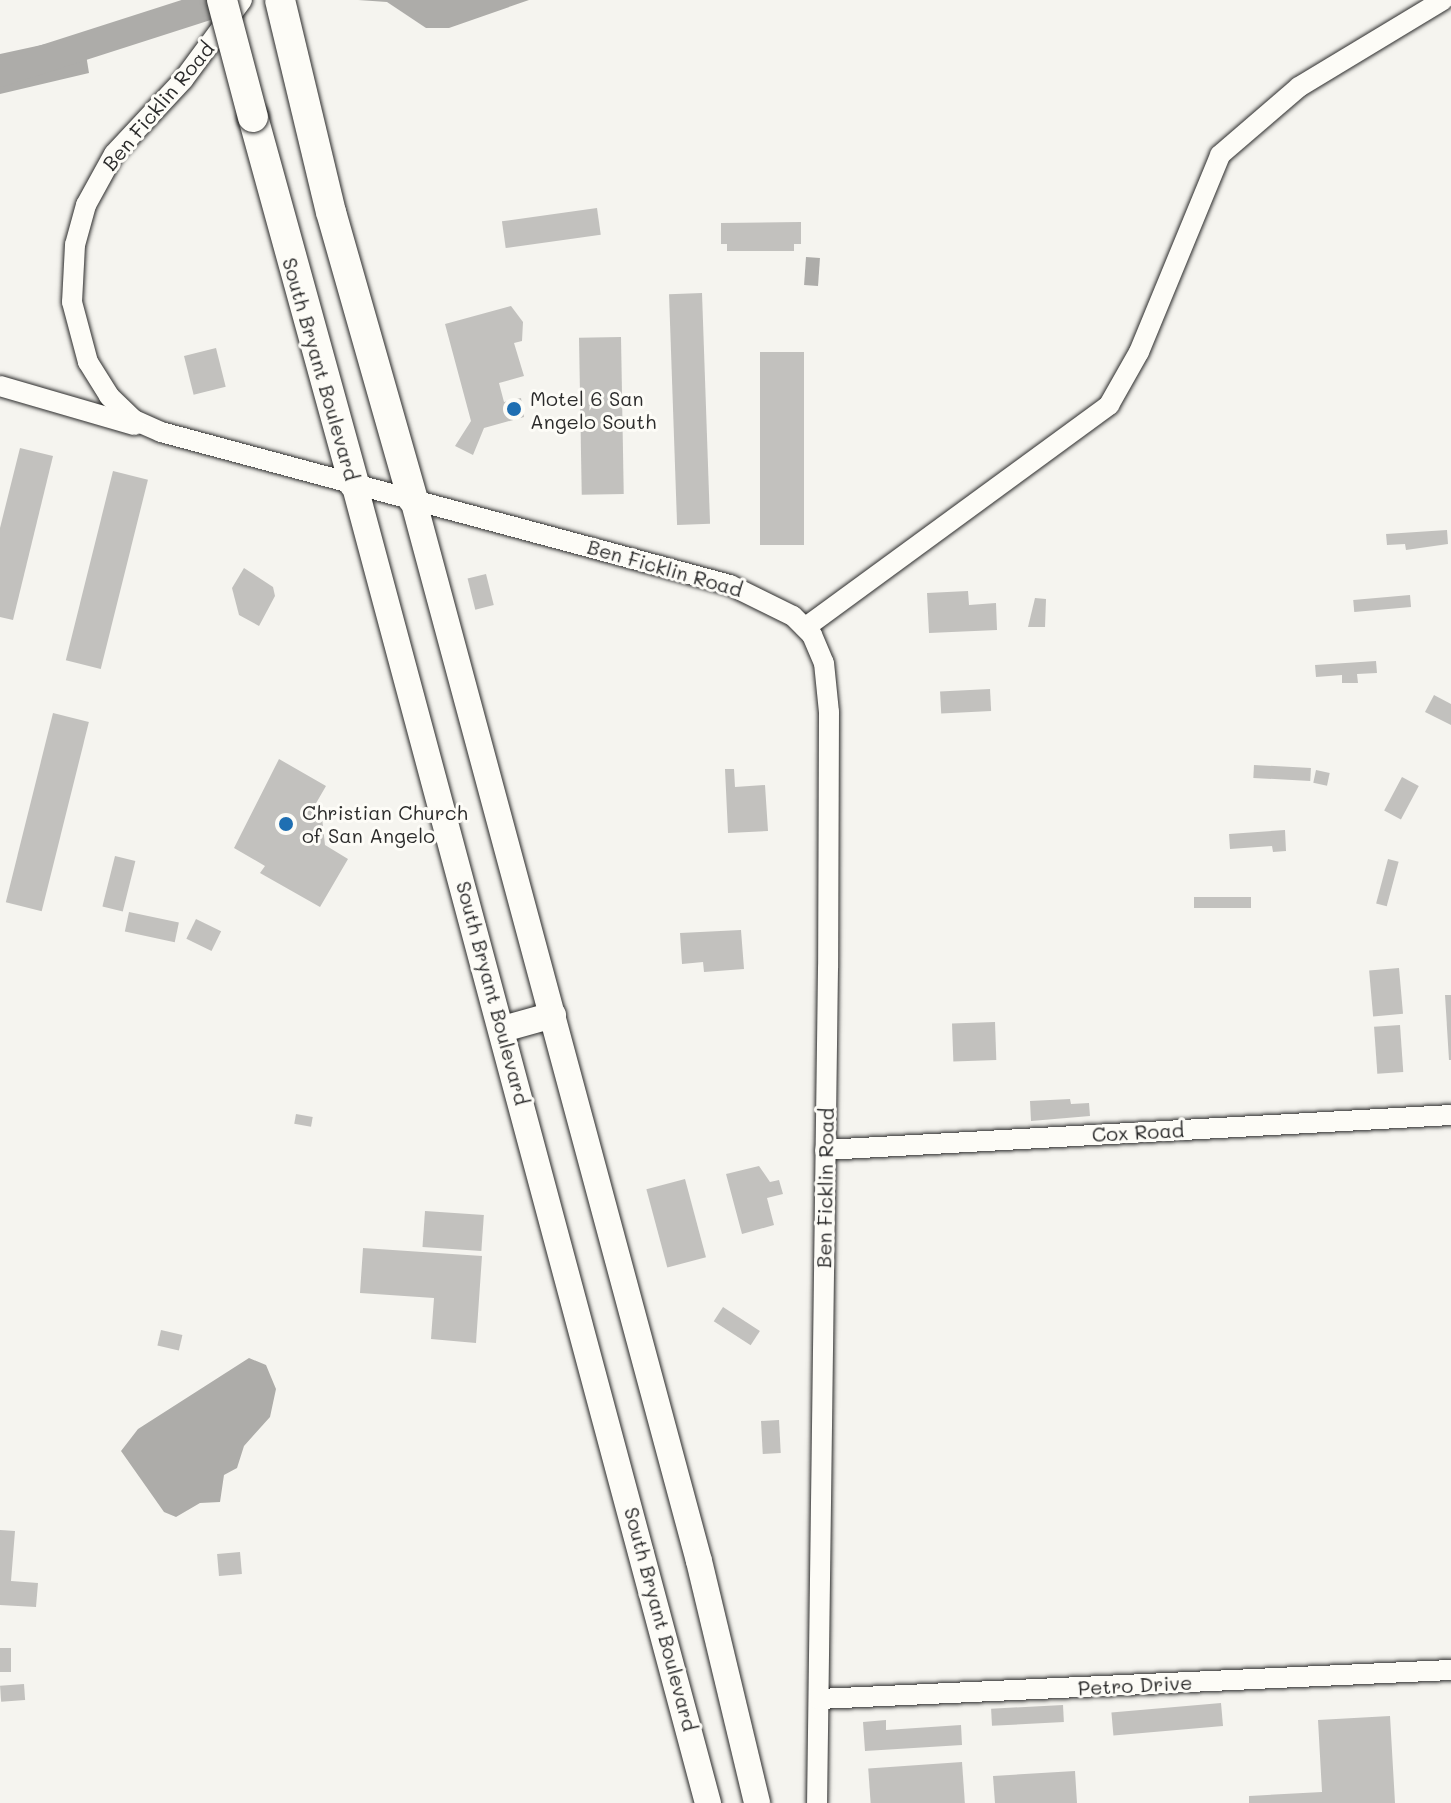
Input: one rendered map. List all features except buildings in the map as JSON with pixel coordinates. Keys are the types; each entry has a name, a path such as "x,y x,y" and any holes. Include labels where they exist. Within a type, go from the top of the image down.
{"highway":[{"name":"South Bryant Boulevard","path":"222,0 301,305 354,483"},
{"path":"280,0 382,401 413,499"}],"main road":[{"name":"South Bryant Boulevard","path":"354,483 503,1029 708,1803"},
{"path":"413,499 699,1561 757,1803"},
{"path":"503,1029 553,1015"}],"street":[{"name":"Ben Ficklin Road","path":"104,406 72,302 79,226 93,188 114,154 206,52 242,0"},
{"path":"806,627 1109,405 1139,352 1220,155 1299,87 1443,0"},
{"name":"Ben Ficklin Road","path":"0,386 104,406 161,432 730,585 806,627 824,663 829,704 817,1803"},
{"name":"Cox Road","path":"825,1150 1451,1115"},
{"name":"Petro Drive","path":"819,1699 1451,1670"}],"shaded area":[{"path":"358,0 529,0 449,28 426,28 387,2"},
{"path":"83,36 89,73 0,94 0,54"},
{"path":"806,257 820,258 818,286 804,285"},
{"path":"249,1358 266,1365 276,1389 270,1417 244,1446 237,1468 224,1475 220,1502 200,1503 176,1517 164,1512 121,1451 138,1429"}],"waterway":[{"path":"0,73 227,0"}],"place":[{"name":"Motel 6 San Angelo South","path":"514,409"},
{"name":"Christian Church of San Angelo","path":"286,824"}]}
